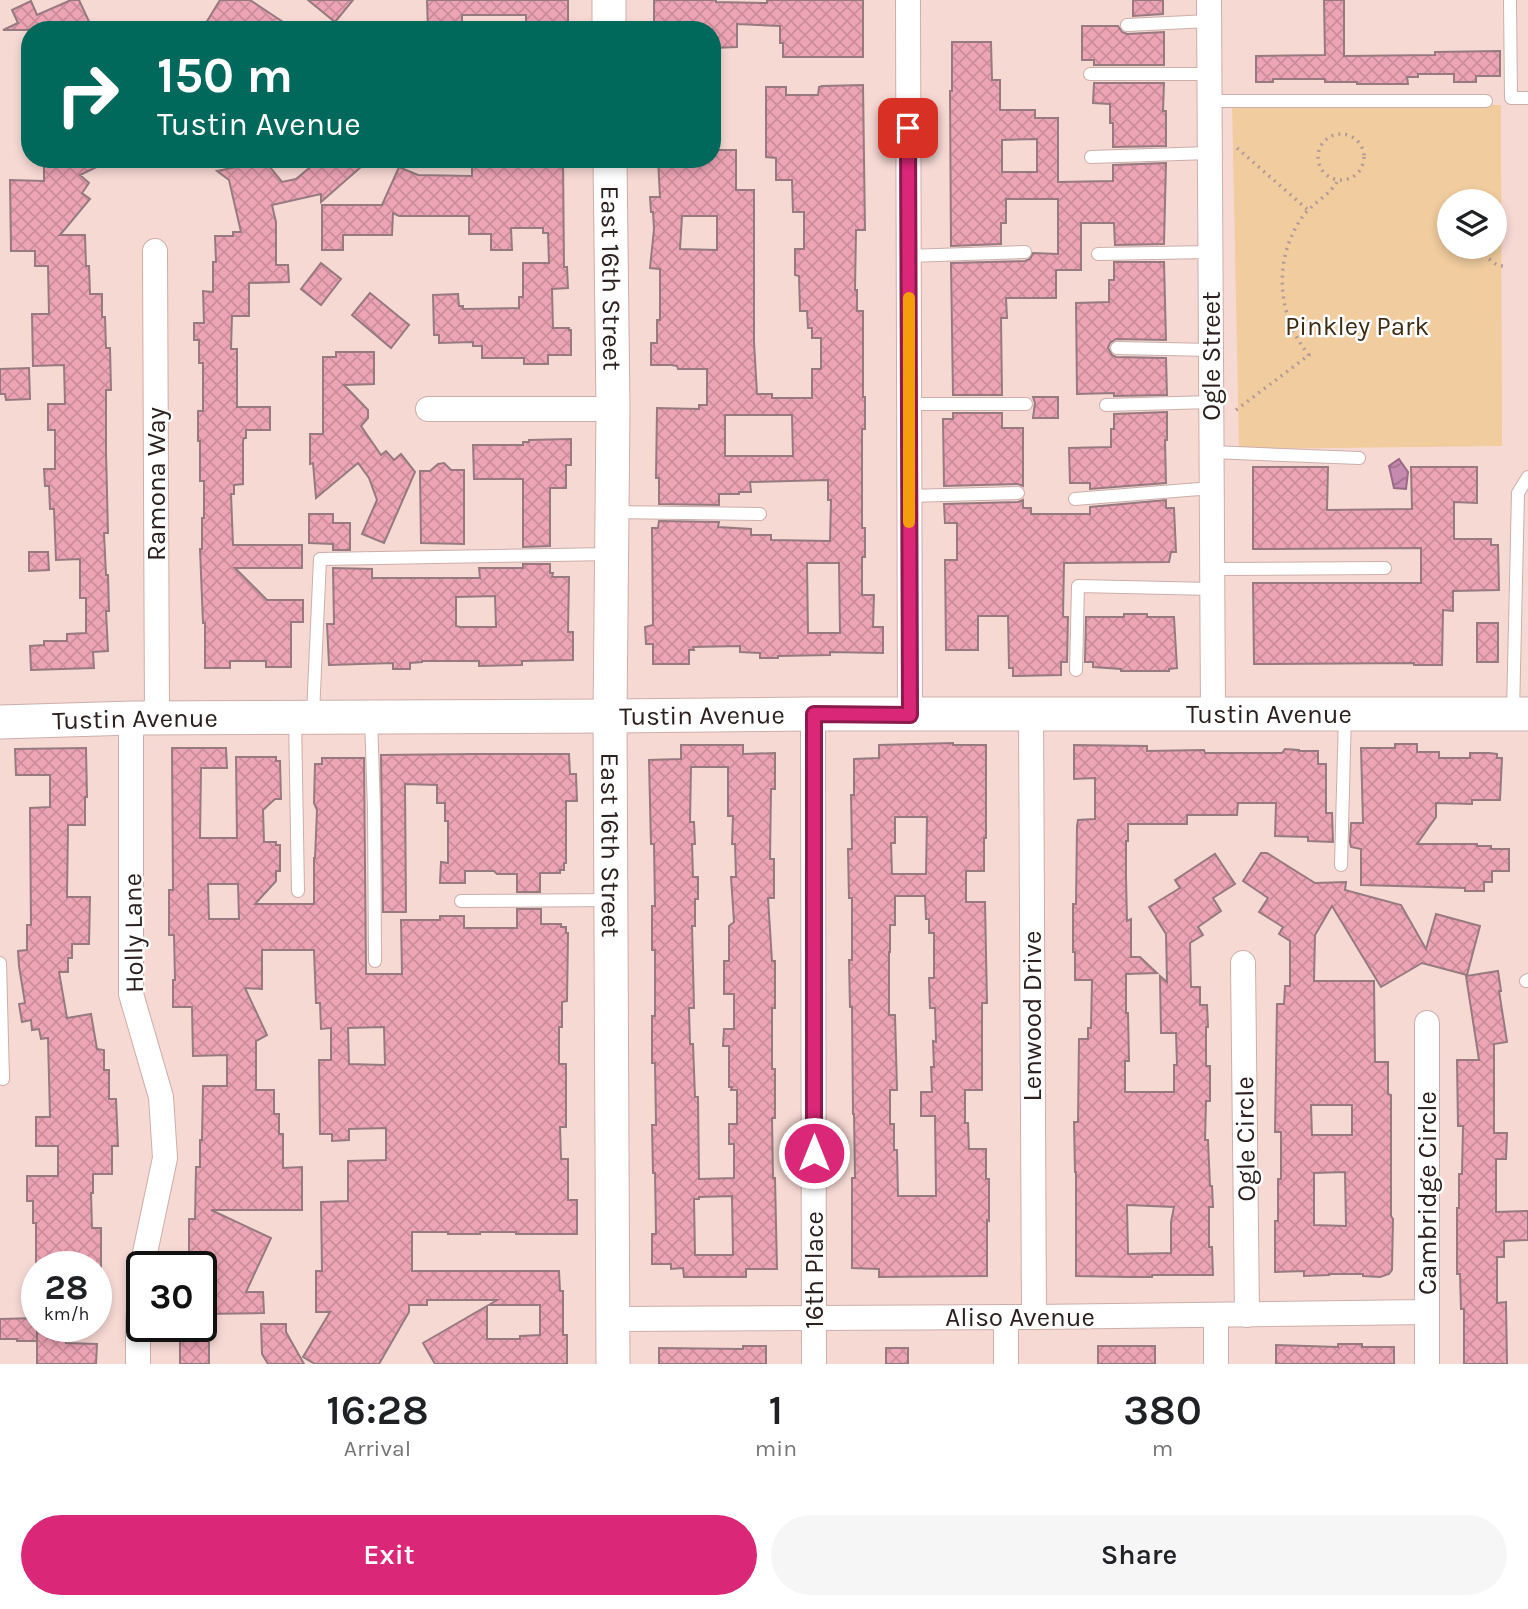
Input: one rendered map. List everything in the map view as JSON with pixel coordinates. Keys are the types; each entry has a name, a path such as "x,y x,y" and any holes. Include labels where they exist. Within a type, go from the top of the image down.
{"street":[{"path":"609,0 609,21"},
{"path":"908,0 910,715"},
{"name":"Ogle Street","path":"1209,10 1213,713"},
{"name":"East 16th Street","path":"610,168 613,409 610,716 613,1364"},
{"name":"Ramona Way","path":"145,718 155,251"},
{"path":"428,409 613,409"},
{"name":"Tustin Avenue","path":"0,722 145,718 814,714 1521,714"},
{"name":"16th Place","path":"814,714 814,1364"},
{"name":"Lenwood Drive","path":"1031,714 1034,1317"},
{"name":"Holly Lane","path":"145,718 131,736 131,994 161,1097 165,1158 146,1251"},
{"name":"Ogle Circle","path":"1242,963 1247,1315"},
{"name":"Cambridge Circle","path":"1427,1023 1427,1364"},
{"name":"Aliso Avenue","path":"613,1319 1427,1312"},
{"path":"1216,1315 1216,1364"},
{"path":"1006,1317 1006,1364"},
{"name":"Holly Lane","path":"138,1342 138,1364"}],"lane":[{"path":"1510,0 1511,99 1528,98"},
{"path":"1127,25 1209,10"},
{"path":"1090,74 1209,74"},
{"path":"1209,102 1486,101"},
{"path":"1091,157 1209,153"},
{"path":"908,256 1025,252"},
{"path":"1098,254 1210,252"},
{"path":"1117,348 1212,351"},
{"path":"1106,405 1211,402"},
{"path":"909,404 1026,404"},
{"path":"1211,453 1359,458"},
{"path":"1521,714 1518,493 1528,477"},
{"path":"1074,499 1212,488"},
{"path":"909,496 1018,493"},
{"path":"612,512 760,514"},
{"path":"298,891 304,717 320,559 612,554"},
{"path":"1076,670 1078,586 1385,568"},
{"path":"1340,865 1345,713"},
{"path":"371,717 375,961"},
{"path":"461,901 611,900"},
{"path":"0,963 3,1079"}],"path":[{"path":"1348,135 1359,143 1364,160 1360,171 1355,175 1338,180 1324,173 1319,163 1319,153 1324,142 1330,138 1348,135"},
{"path":"1237,148 1308,210"},
{"path":"1236,410 1309,355 1290,323 1282,290 1283,266 1290,240 1301,218 1334,188 1338,180"},
{"path":"1489,259 1503,266"}],"green space":[{"name":"Pinkley Park","path":"1232,102 1501,105 1501,189 1437,189 1437,259 1501,259 1502,446 1239,449"}],"water":[{"path":"1399,459 1408,472 1406,489 1394,488 1389,466"}],"building":[{"path":"71,0 79,0 89,21 21,21 21,30 3,30 18,23 12,10 31,1 37,15"},
{"path":"220,0 250,0 282,21 207,21"},
{"path":"308,0 353,0 334,21"},
{"path":"427,0 568,0 568,21 526,21 526,15 462,15 462,21 428,21"},
{"path":"654,0 767,3 767,0 863,0 863,57 783,57 780,26 737,24 737,47 721,48 721,21 654,21"},
{"path":"1133,0 1163,0 1163,14 1133,16"},
{"path":"1324,0 1344,0 1344,56 1500,51 1500,76 1476,76 1476,82 1454,82 1454,74 1418,74 1418,77 1407,77 1408,84 1357,84 1325,82 1325,79 1273,79 1273,82 1256,82 1256,56 1325,55"},
{"path":"1082,26 1118,26 1127,34 1164,32 1164,65 1094,65 1094,60 1082,60"},
{"path":"952,42 991,42 992,80 1000,80 1000,110 1035,110 1035,118 1058,118 1058,182 1113,181 1113,165 1166,163 1164,244 1115,245 1114,223 1081,223 1081,270 1056,270 1056,298 1006,298 1007,318 1001,318 1002,395 953,395 951,263 1025,261 1030,259 1033,253 1058,254 1058,199 1006,199 1006,223 1001,223 1001,244 951,246","holes":["1037,139 1037,172 1002,172 1002,140"]},
{"path":"1094,83 1164,83 1166,146 1113,147 1110,104 1093,103"},
{"path":"863,85 865,230 856,230 855,290 857,311 863,311 865,397 865,429 862,429 862,528 865,528 865,557 862,557 862,595 874,595 873,627 883,627 883,653 830,652 830,655 760,658 760,653 740,652 740,646 693,647 694,650 689,650 689,664 653,664 653,644 646,644 645,627 653,625 652,528 658,528 659,521 719,522 718,527 751,529 751,535 771,535 771,540 830,541 831,500 828,500 828,480 750,482 751,492 719,494 719,505 659,504 659,478 656,478 657,408 699,409 699,405 707,405 707,369 651,365 651,343 657,343 657,320 660,320 660,269 650,268 654,229 650,197 660,197 658,168 721,168 721,150 736,150 736,190 754,190 754,342 757,394 772,394 772,398 812,398 812,369 821,369 821,338 812,338 812,328 808,328 807,311 800,311 799,276 795,275 795,249 804,249 804,212 793,212 792,180 776,180 776,158 766,157 766,87 786,87 786,95 818,95 819,87","holes":["682,216 717,216 717,250 680,249","725,415 792,415 793,456 725,456","807,563 839,563 840,633 808,633"]},
{"path":"44,168 94,168 80,175 89,183 82,193 90,199 60,235 85,235 90,294 102,294 106,348 110,348 111,390 106,390 108,533 104,533 108,575 108,651 93,652 94,668 31,670 30,646 44,645 44,641 67,641 67,634 86,633 86,598 80,598 80,559 56,560 54,509 50,509 49,486 45,486 44,469 55,469 55,430 48,430 48,404 65,404 64,365 33,366 32,314 49,314 48,266 35,266 35,251 11,251 10,180 44,181"},
{"path":"231,168 271,168 282,182 296,179 309,168 360,168 321,202 321,194 272,205 276,222 276,265 288,265 289,282 249,283 249,316 232,316 231,349 237,349 237,407 270,407 270,430 246,430 246,438 243,441 243,484 234,485 234,494 231,494 233,545 302,545 302,568 235,568 267,600 303,600 303,622 291,622 291,667 266,667 266,661 230,661 230,668 205,668 200,549 204,518 204,481 200,481 198,441 198,411 203,411 203,363 199,363 199,340 194,340 194,323 204,323 203,291 213,292 215,236 233,236 233,232 241,232 229,180 217,171"},
{"path":"399,168 418,175 472,176 472,168 563,168 564,267 567,267 568,288 552,289 553,328 571,330 571,355 548,355 548,364 524,364 524,358 482,358 482,346 473,346 473,342 439,343 439,335 434,335 433,295 458,294 459,306 463,306 463,309 519,308 519,297 523,297 523,263 549,263 548,233 543,233 543,228 511,228 512,250 491,250 491,234 469,234 469,216 399,216 393,213 392,235 343,235 343,250 322,250 322,205 382,205"},
{"path":"1114,262 1164,262 1166,340 1116,339 1108,348 1116,357 1166,358 1167,395 1077,394 1076,303 1109,302 1109,280 1114,280"},
{"path":"321,263 341,279 321,305 301,289"},
{"path":"370,293 409,325 391,348 352,315"},
{"path":"336,352 374,352 374,384 344,385 368,410 368,418 361,426 381,455 386,451 394,460 401,454 415,472 384,543 362,534 377,500 369,478 358,463 316,498 313,463 310,464 310,434 323,434 323,357 336,357"},
{"path":"29,368 30,399 6,400 5,394 0,394 0,369"},
{"path":"1033,397 1058,397 1058,418 1033,418"},
{"path":"1167,412 1166,483 1090,489 1090,483 1070,483 1069,448 1111,447 1114,414"},
{"path":"953,413 1002,413 1002,428 1023,428 1023,486 944,486 943,419 953,419"},
{"path":"571,439 571,465 566,465 566,488 550,488 550,546 523,547 523,479 474,479 473,445 523,445 523,442 529,440"},
{"path":"444,463 451,470 464,470 464,544 421,543 420,471 430,471 438,464"},
{"path":"1253,467 1328,467 1327,510 1412,509 1411,467 1477,467 1477,503 1454,502 1454,539 1491,539 1491,545 1498,545 1499,590 1453,591 1453,611 1443,610 1442,665 1254,664 1253,583 1421,583 1421,548 1253,549"},
{"path":"1023,500 1023,508 1031,508 1031,514 1090,514 1090,507 1166,500 1166,508 1174,508 1176,552 1171,552 1169,562 1064,563 1063,616 1068,617 1067,662 1061,662 1061,675 1013,676 1013,668 1009,668 1008,616 978,616 978,650 946,650 945,560 957,560 957,523 945,523 944,504"},
{"path":"309,514 333,514 333,523 350,523 350,550 333,550 333,544 309,543"},
{"path":"29,552 48,552 49,570 29,571"},
{"path":"523,564 550,564 552,577 569,577 568,632 573,632 573,660 522,661 522,665 479,666 479,661 422,661 410,663 410,669 393,669 393,663 329,665 327,624 334,624 333,568 372,569 372,578 480,578 479,568 523,568","holes":["495,596 496,627 456,626 456,597"]},
{"path":"1124,614 1174,617 1177,668 1169,671 1121,671 1093,667 1093,662 1085,662 1086,617 1124,617"},
{"path":"1477,623 1498,623 1498,662 1477,662"},
{"path":"1395,744 1417,744 1417,752 1439,752 1439,758 1470,758 1470,753 1489,753 1502,758 1500,800 1472,800 1472,804 1436,803 1436,817 1417,844 1477,844 1491,846 1491,849 1509,849 1509,871 1492,871 1492,882 1484,882 1484,891 1361,885 1361,849 1351,847 1350,842 1351,823 1363,823 1361,748 1395,748"},
{"path":"681,745 743,745 743,754 775,753 775,789 771,789 770,859 774,859 774,898 768,898 772,961 775,961 772,1069 775,1069 775,1118 772,1118 777,1269 746,1269 746,1277 684,1277 683,1268 671,1269 671,1264 652,1264 652,1234 656,1234 652,1125 656,1125 655,1063 652,1063 655,950 652,950 652,906 655,906 649,760 681,759","holes":["691,767 728,767 728,816 733,816 732,844 735,844 736,877 731,877 734,922 729,926 729,961 724,961 724,994 734,994 734,1029 724,1029 723,1046 729,1046 729,1087 732,1087 731,1090 737,1090 737,1124 729,1124 729,1144 734,1144 734,1178 699,1179 698,1097 695,1097 689,1008 694,1008 692,926 695,926 695,899 698,899 698,877 693,877 694,822 690,822","732,1196 733,1255 695,1255 694,1199"]},
{"path":"879,745 986,745 984,871 966,871 966,902 985,902 987,1003 982,1003 982,1090 965,1090 965,1123 968,1123 969,1149 986,1149 986,1179 989,1179 987,1276 879,1277 879,1269 852,1268 852,1178 855,1178 849,960 852,960 852,898 849,898 848,849 852,849 851,795 854,795 854,759 879,758","holes":["895,817 927,817 926,874 892,874 891,843 895,843","895,896 925,896 929,933 934,933 934,978 929,978 930,1008 935,1008 936,1042 933,1041 932,1092 921,1092 921,1116 935,1116 936,1196 898,1196 897,1150 894,1150 894,1124 890,1124 890,1090 897,1090 895,1015 889,1015 890,925 895,925"]},
{"path":"1074,745 1147,746 1147,751 1204,750 1205,753 1282,753 1285,749 1318,751 1318,764 1326,764 1326,813 1332,813 1333,842 1308,841 1308,837 1275,836 1276,803 1238,803 1237,815 1187,815 1187,824 1128,824 1126,877 1127,921 1131,919 1131,957 1140,957 1157,973 1126,974 1129,1061 1125,1061 1125,1092 1174,1092 1176,1033 1161,1033 1160,976 1167,982 1166,934 1149,907 1180,888 1175,880 1215,854 1235,884 1213,898 1221,911 1198,927 1203,935 1190,943 1191,987 1200,987 1200,1005 1207,1005 1206,1066 1210,1066 1210,1101 1206,1101 1205,1140 1208,1140 1212,1186 1209,1247 1212,1247 1213,1275 1076,1276 1074,1122 1078,1122 1079,1039 1088,1039 1088,1028 1091,1028 1092,980 1075,980 1073,904 1076,904 1078,820 1095,819 1095,778 1074,779","holes":["1127,1205 1174,1207 1171,1253 1128,1254"]},
{"path":"86,748 85,825 68,825 67,897 90,897 89,944 72,944 68,972 59,972 67,1018 91,1014 97,1049 104,1050 104,1070 109,1070 109,1099 116,1099 118,1146 112,1146 112,1174 93,1174 91,1193 92,1228 101,1228 101,1251 36,1251 33,1201 27,1201 27,1176 58,1176 58,1146 36,1146 36,1117 50,1117 48,1038 41,1039 39,1029 32,1030 31,1020 22,1022 19,1004 25,1003 18,951 27,950 27,925 31,925 30,808 50,807 50,775 16,775 15,749"},
{"path":"172,748 226,748 227,768 201,768 200,838 237,838 236,757 276,757 276,761 280,761 281,799 275,799 263,810 264,842 276,842 276,845 280,845 280,871 276,871 276,881 255,904 314,904 317,810 314,803 315,764 322,764 322,758 364,758 366,974 402,974 401,920 440,920 440,916 464,916 464,928 517,928 517,909 541,909 541,924 561,924 561,927 566,927 567,1001 562,1002 562,1027 559,1027 559,1064 566,1064 566,1127 560,1127 561,1159 568,1159 568,1200 577,1200 577,1234 412,1232 412,1271 559,1271 560,1291 563,1291 563,1335 567,1335 567,1364 435,1364 423,1343 487,1306 487,1339 520,1339 520,1336 540,1335 540,1305 489,1305 497,1300 427,1300 427,1305 409,1305 409,1312 379,1364 315,1364 303,1357 330,1312 316,1312 316,1271 322,1271 321,1202 348,1201 348,1161 386,1160 386,1128 349,1129 349,1140 332,1141 332,1134 320,1134 319,1060 331,1060 331,1028 321,1029 320,1003 316,1003 314,950 262,950 262,989 245,988 267,1035 256,1041 256,1090 274,1090 274,1114 279,1114 279,1134 283,1134 283,1168 302,1167 302,1210 211,1210 271,1238 246,1292 263,1292 264,1313 217,1314 217,1251 189,1251 189,1219 195,1219 196,1167 200,1167 202,1140 203,1086 227,1086 227,1055 193,1056 192,1007 173,1007 174,935 169,935 169,890 173,890","holes":["208,884 238,884 239,919 209,919","384,1027 385,1065 349,1064 348,1028"]},
{"path":"569,754 570,774 576,774 577,801 566,801 566,863 560,873 540,873 540,892 517,892 517,874 497,874 494,871 465,871 465,883 440,883 441,862 448,863 445,803 437,803 437,785 405,784 406,912 383,912 381,755"},
{"path":"1261,853 1267,853 1315,883 1346,882 1345,890 1401,905 1426,949 1436,914 1480,926 1467,975 1422,963 1381,987 1332,906 1315,935 1314,981 1374,981 1375,1062 1388,1062 1388,1094 1391,1095 1393,1219 1392,1270 1389,1274 1380,1277 1363,1274 1304,1276 1304,1271 1275,1272 1275,1221 1278,1221 1278,1179 1281,1179 1281,1132 1275,1132 1277,1004 1284,1004 1285,986 1290,986 1290,941 1279,934 1283,927 1259,912 1268,898 1243,881","holes":["1311,1105 1352,1105 1352,1135 1312,1135","1345,1172 1346,1226 1314,1225 1314,1173"]},
{"path":"1498,971 1507,1042 1494,1044 1494,1133 1507,1133 1506,1159 1496,1159 1496,1212 1528,1211 1528,1240 1504,1241 1504,1257 1497,1257 1497,1303 1506,1302 1507,1364 1464,1364 1464,1309 1461,1309 1460,1274 1457,1274 1457,1208 1459,1174 1462,1174 1463,1126 1458,1126 1457,1060 1479,1060 1466,976"},
{"path":"21,1318 21,1341 0,1339 0,1319"},
{"path":"261,1324 286,1324 286,1332 304,1364 268,1364 262,1354"},
{"path":"37,1342 97,1344 96,1364 37,1364"},
{"path":"180,1342 209,1342 209,1364 180,1364"},
{"path":"1338,1344 1394,1347 1394,1364 1276,1364 1276,1345 1338,1347"},
{"path":"743,1346 766,1346 766,1364 659,1364 659,1348 743,1349"},
{"path":"1098,1346 1155,1346 1155,1364 1098,1364"},
{"path":"886,1348 908,1348 908,1364 886,1364"}],"slow traffic":[{"path":"909,298 909,522"}],"route":[{"path":"814,1153 814,714 910,715 908,128"}]}
